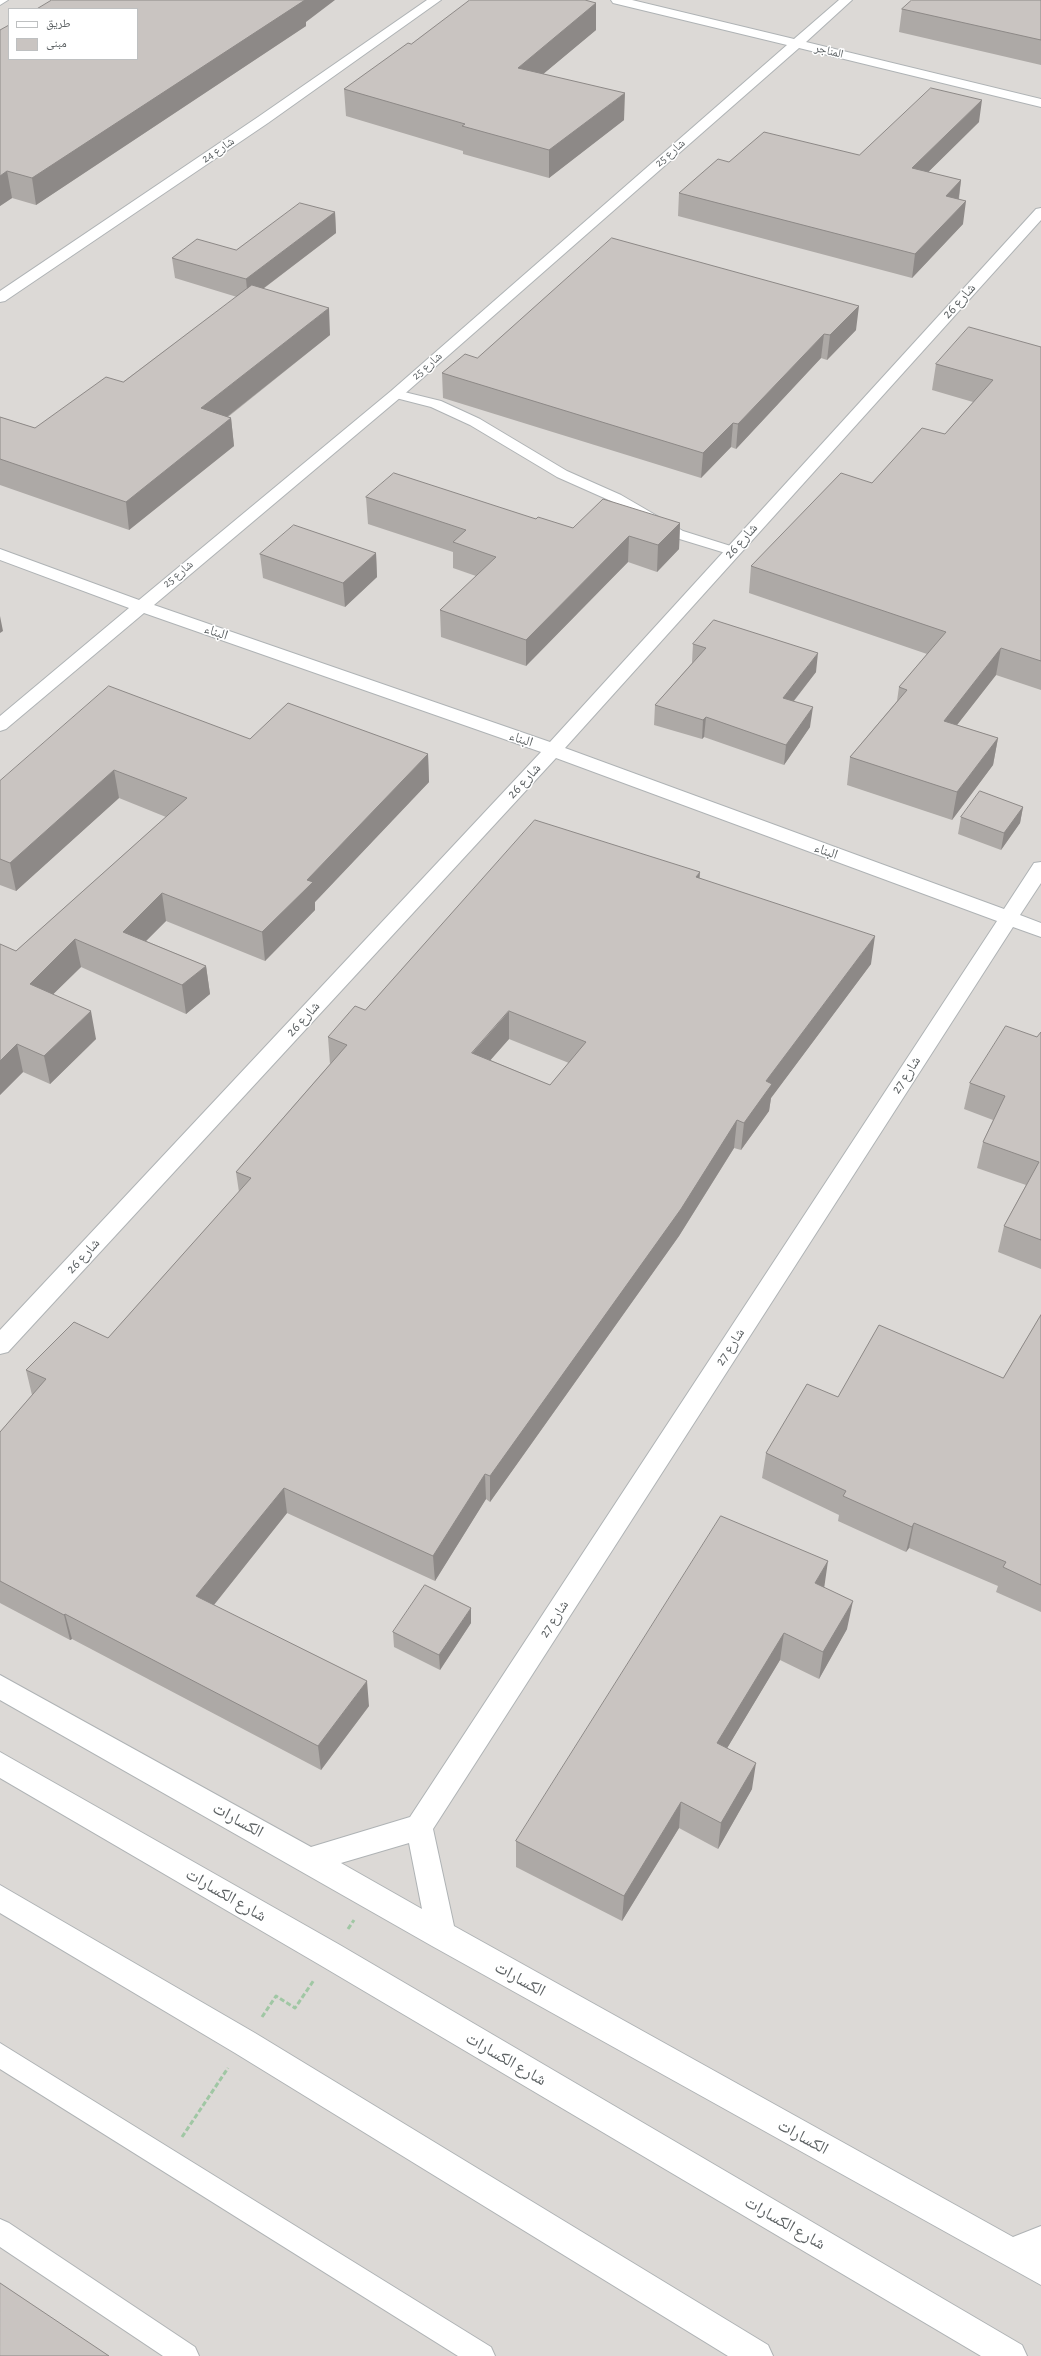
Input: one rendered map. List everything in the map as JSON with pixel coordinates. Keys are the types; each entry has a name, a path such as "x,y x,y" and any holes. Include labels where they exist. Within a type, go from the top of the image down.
{"street":[{"name":"شارع 24","path":"0,298 434,0"},
{"name":"المناجر","path":"617,0 1041,102"},
{"name":"شارع 25","path":"0,725 140,606 396,394 846,0"},
{"name":"شارع 26","path":"0,1345 553,750 1041,212"},
{"name":"البناء","path":"0,554 140,606 553,750 1041,930"},
{"name":"شارع 27","path":"419,1826 1007,918 1041,868"},
{"name":"الكسارات","path":"0,1687 310,1860 442,1936 1041,2270"},
{"name":"شارع الكسارات","path":"0,1764 330,1955 1011,2356"},
{"path":"310,1860 419,1826 442,1936"},
{"path":"0,1898 245,2043 757,2356"},
{"path":"1012,2253 1041,2241"}],"lane":[{"path":"396,394 436,404 475,422 562,474 616,498 678,534 732,551"},
{"path":"0,2055 482,2356"},
{"path":"0,2232 186,2356"}],"shaded area":[{"path":"0,0 1041,0 1041,2356 0,2356"}],"building":[{"path":"52,0 305,0 32,178 7,171 0,176 0,30 8,26 8,60 138,60 138,8 39,8"},
{"path":"470,0 585,0 596,3 518,68 625,93 549,150 462,126 465,124 344,89 408,43 411,44"},
{"path":"912,0 1041,0 1041,40 902,9"},
{"path":"931,88 982,100 912,168 961,180 946,196 966,201 915,254 679,193 718,159 729,162 764,132 859,155"},
{"path":"300,203 335,212 246,279 172,258 197,239 236,250"},
{"path":"612,238 859,306 830,335 824,334 738,424 733,423 703,453 442,373 465,354 477,358"},
{"path":"252,285 329,308 201,408 231,418 126,502 0,459 0,417 35,428 106,377 123,382"},
{"path":"969,327 1041,347 1041,661 1001,648 944,721 998,738 957,792 850,757 907,690 899,687 946,632 751,566 841,473 872,483 922,428 945,434 993,380 936,364"},
{"path":"394,473 536,519 538,517 573,528 603,499 680,523 658,545 629,536 526,640 440,610 496,557 453,542 466,530 366,497"},
{"path":"294,525 376,553 343,583 260,554"},
{"path":"714,620 818,653 783,698 813,707 786,745 706,717 703,720 655,705 706,648 693,644"},
{"path":"109,686 250,739 288,703 428,754 307,880 313,882 262,932 162,893 123,932 206,966 182,985 75,939 30,984 91,1011 44,1056 17,1044 0,1061 0,944 16,951 187,798 114,770 10,863 0,859 0,781"},
{"path":"980,791 1023,807 1004,833 961,817"},
{"path":"535,820 700,872 696,877 875,936 766,1081 772,1084 744,1123 737,1120 681,1209 490,1476 485,1474 433,1556 284,1488 196,1596 367,1681 318,1746 0,1581 0,1432 46,1379 26,1370 74,1322 108,1338 251,1178 236,1172 347,1045 328,1037 355,1006 365,1010","holes":["509,1011 586,1042 550,1085 472,1053"]},
{"path":"1006,1026 1037,1037 1041,1032 1041,1240 1004,1226 1039,1162 983,1142 1005,1096 970,1083"},
{"path":"1041,1315 1041,1585 1003,1567 1006,1562 914,1523 912,1527 843,1496 846,1491 766,1453 807,1384 838,1397 879,1325 1003,1378"},
{"path":"721,1516 828,1561 815,1583 853,1601 823,1652 784,1633 717,1743 756,1763 721,1823 681,1802 624,1896 516,1841"},
{"path":"425,1585 471,1608 439,1655 393,1632"},
{"path":"0,2283 109,2356 0,2356"}]}
